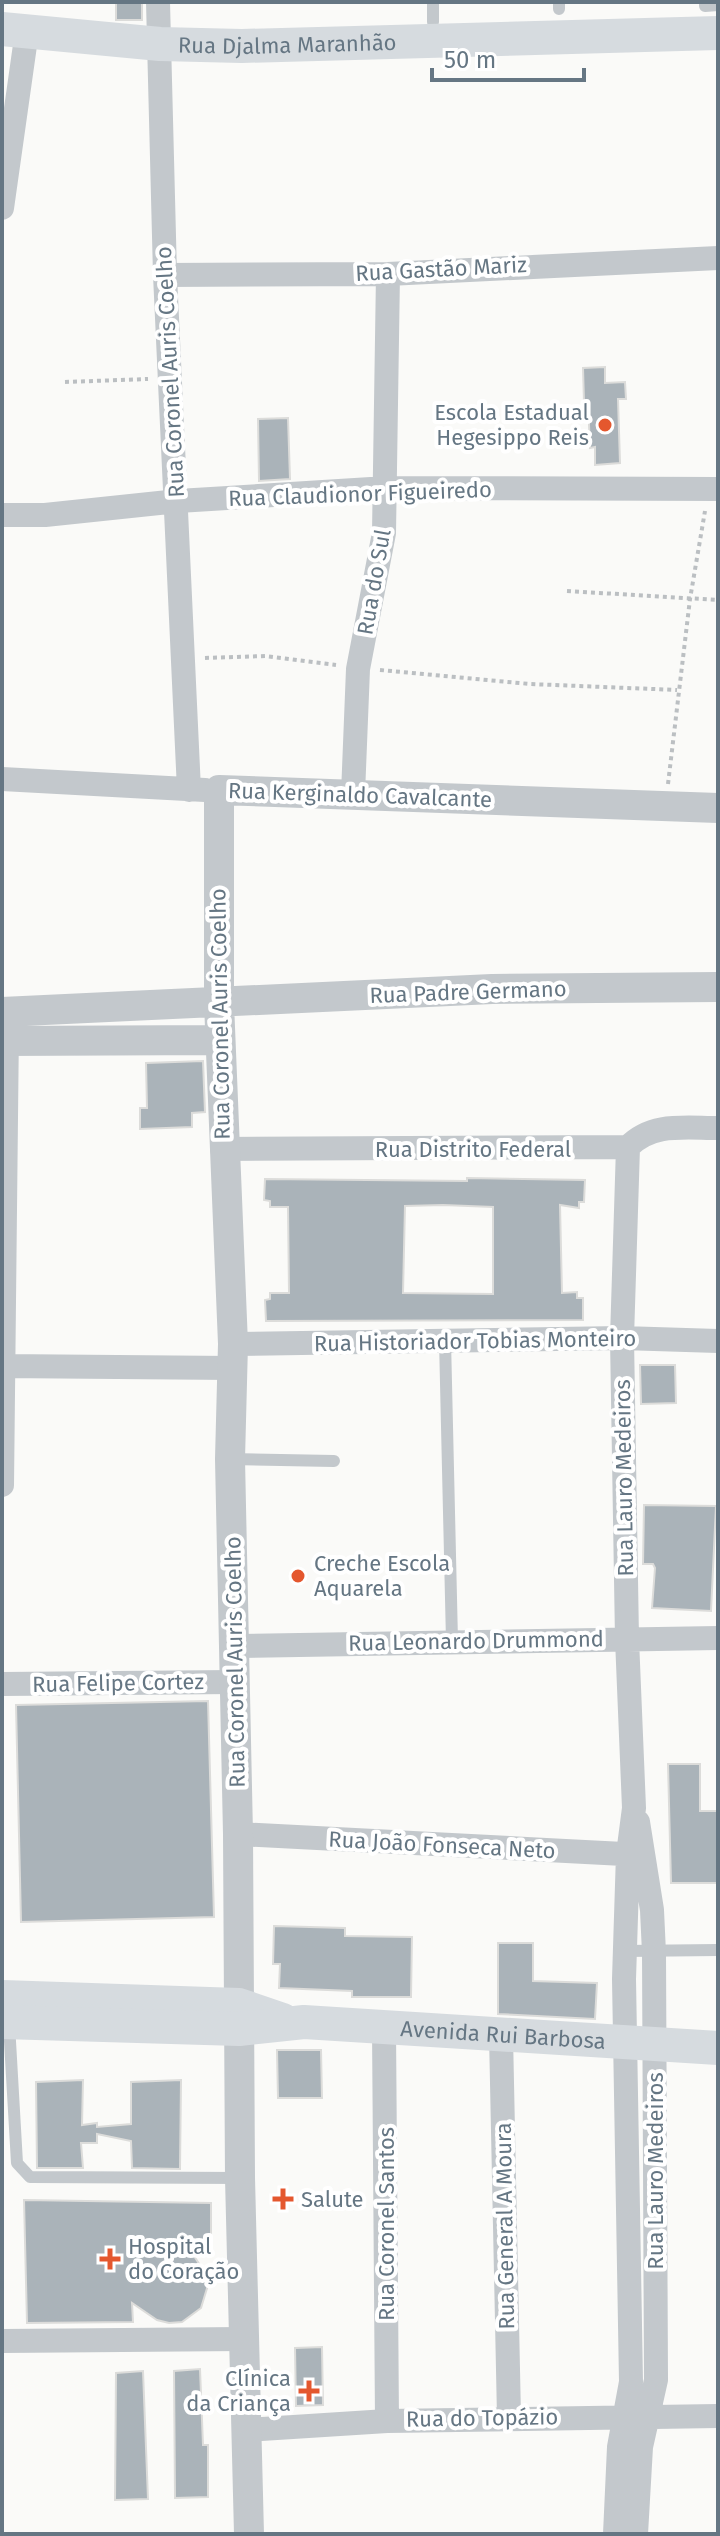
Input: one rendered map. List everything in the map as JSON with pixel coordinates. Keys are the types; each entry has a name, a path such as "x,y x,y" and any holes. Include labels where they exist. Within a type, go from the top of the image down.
{"main road":[{"name":"Rua Djalma Maranhão","path":"14,30 160,44 242,46 433,22 718,33"},
{"name":"Avenida Rui Barbosa","path":"4,2014 239,2017 718,2048"}],"street":[{"name":"Rua Coronel Auris Coelho","path":"158,2 165,275 178,501 181,658 204,790 219,1003 232,1356 230,1459 238,1834 240,2178 249,2534"},
{"path":"2,208 14,30"},
{"name":"Rua Gastão Mariz","path":"165,275 388,274 718,258"},
{"name":"Rua do Sul","path":"353,794 358,669 384,533 388,274"},
{"name":"Rua Claudionor Figueiredo","path":"2,515 45,515 178,501 387,488 713,489"},
{"name":"Rua Kerginaldo Cavalcante","path":"2,779 204,790 718,808"},
{"name":"Rua Padre Germano","path":"5,1026 219,1003 492,989 718,987"},
{"path":"2,1485 5,1026 220,1040"},
{"name":"Rua Distrito Federal","path":"222,1149 628,1147 644,1133 662,1128 718,1128"},
{"name":"Rua Lauro Medeiros","path":"628,1147 622,1338 627,1639 637,1854 654,1953 639,2044"},
{"name":"Rua Historiador Tobias Monteiro","path":"3,1366 232,1356 445,1340 622,1338 718,1341"},
{"name":"Rua Leonardo Drummond","path":"234,1646 718,1638"},
{"name":"Rua Felipe Cortez","path":"2,1684 234,1682"},
{"name":"Rua João Fonseca Neto","path":"238,1834 637,1854"},
{"name":"Rua Lauro Medeiros","path":"615,2534 619,2447 656,2380 639,2044 625,1951 637,1854"},
{"name":"Rua Coronel Santos","path":"384,2028 387,2421"},
{"name":"Rua General A Moura","path":"501,2035 509,2417"},
{"path":"2,2341 243,2339"},
{"name":"Rua Lauro Medeiros","path":"636,2534 641,2447 637,2416"},
{"name":"Rua do Topázio","path":"247,2430 509,2417 718,2416"}],"lane":[{"path":"705,2 705,6 718,5"},
{"path":"445,1340 452,1641"},
{"path":"230,1459 334,1461"},
{"path":"625,1951 718,1950"},
{"path":"4,2014 17,2163 23,2173 30,2177 240,2178"}],"path":[{"path":"65,382 171,379"},
{"path":"665,806 690,599 713,489"},
{"path":"567,591 718,600"},
{"path":"181,658 265,656 358,669 530,684 677,690"}],"building":[{"path":"116,2 142,2 142,20 116,20"},
{"name":"Escola Estadual Hegesippo Reis","path":"605,367 605,383 625,382 626,399 618,399 620,463 595,465 595,447 590,448 588,402 584,402 583,368"},
{"path":"288,418 290,479 259,481 258,419"},
{"path":"203,1061 205,1112 192,1113 192,1127 140,1129 140,1108 147,1108 146,1063"},
{"path":"467,1178 585,1180 584,1202 579,1202 579,1208 560,1205 562,1293 577,1292 577,1298 583,1298 583,1320 266,1321 265,1300 270,1299 270,1293 289,1293 288,1207 270,1207 270,1201 264,1200 265,1179 467,1181","holes":["405,1206 493,1207 493,1294 403,1293"]},
{"path":"640,1365 675,1365 676,1403 641,1404"},
{"path":"644,1505 716,1506 711,1611 652,1608 655,1568 653,1564 643,1564"},
{"path":"208,1701 214,1917 21,1922 16,1705"},
{"path":"668,1764 700,1764 700,1811 718,1811 718,1883 671,1883"},
{"path":"274,1926 345,1928 345,1936 412,1937 411,1997 352,1997 352,1991 279,1988 280,1964 273,1964"},
{"path":"498,1943 533,1943 533,1981 597,1983 595,2019 498,2014"},
{"path":"277,2050 321,2050 322,2098 278,2098"},
{"path":"83,2080 82,2125 97,2123 97,2127 131,2124 131,2082 181,2080 180,2169 132,2168 131,2141 97,2134 97,2143 81,2143 83,2168 37,2168 36,2082"},
{"name":"Hospital do Coração","path":"24,2200 211,2203 211,2246 187,2245 205,2273 208,2285 201,2308 182,2322 157,2320 132,2303 133,2322 27,2323"},
{"path":"322,2347 323,2405 296,2406 295,2348"},
{"path":"200,2369 203,2445 208,2445 208,2497 175,2498 174,2371"},
{"path":"143,2371 148,2499 115,2500 116,2373"}],"place":[{"name":"Escola Estadual Hegesippo Reis","path":"605,425"},
{"name":"Creche Escola Aquarela","path":"298,1576"},
{"name":"Salute","path":"283,2199"},
{"name":"Hospital do Coração","path":"110,2259"},
{"name":"Clínica da Criança","path":"309,2391"}]}
